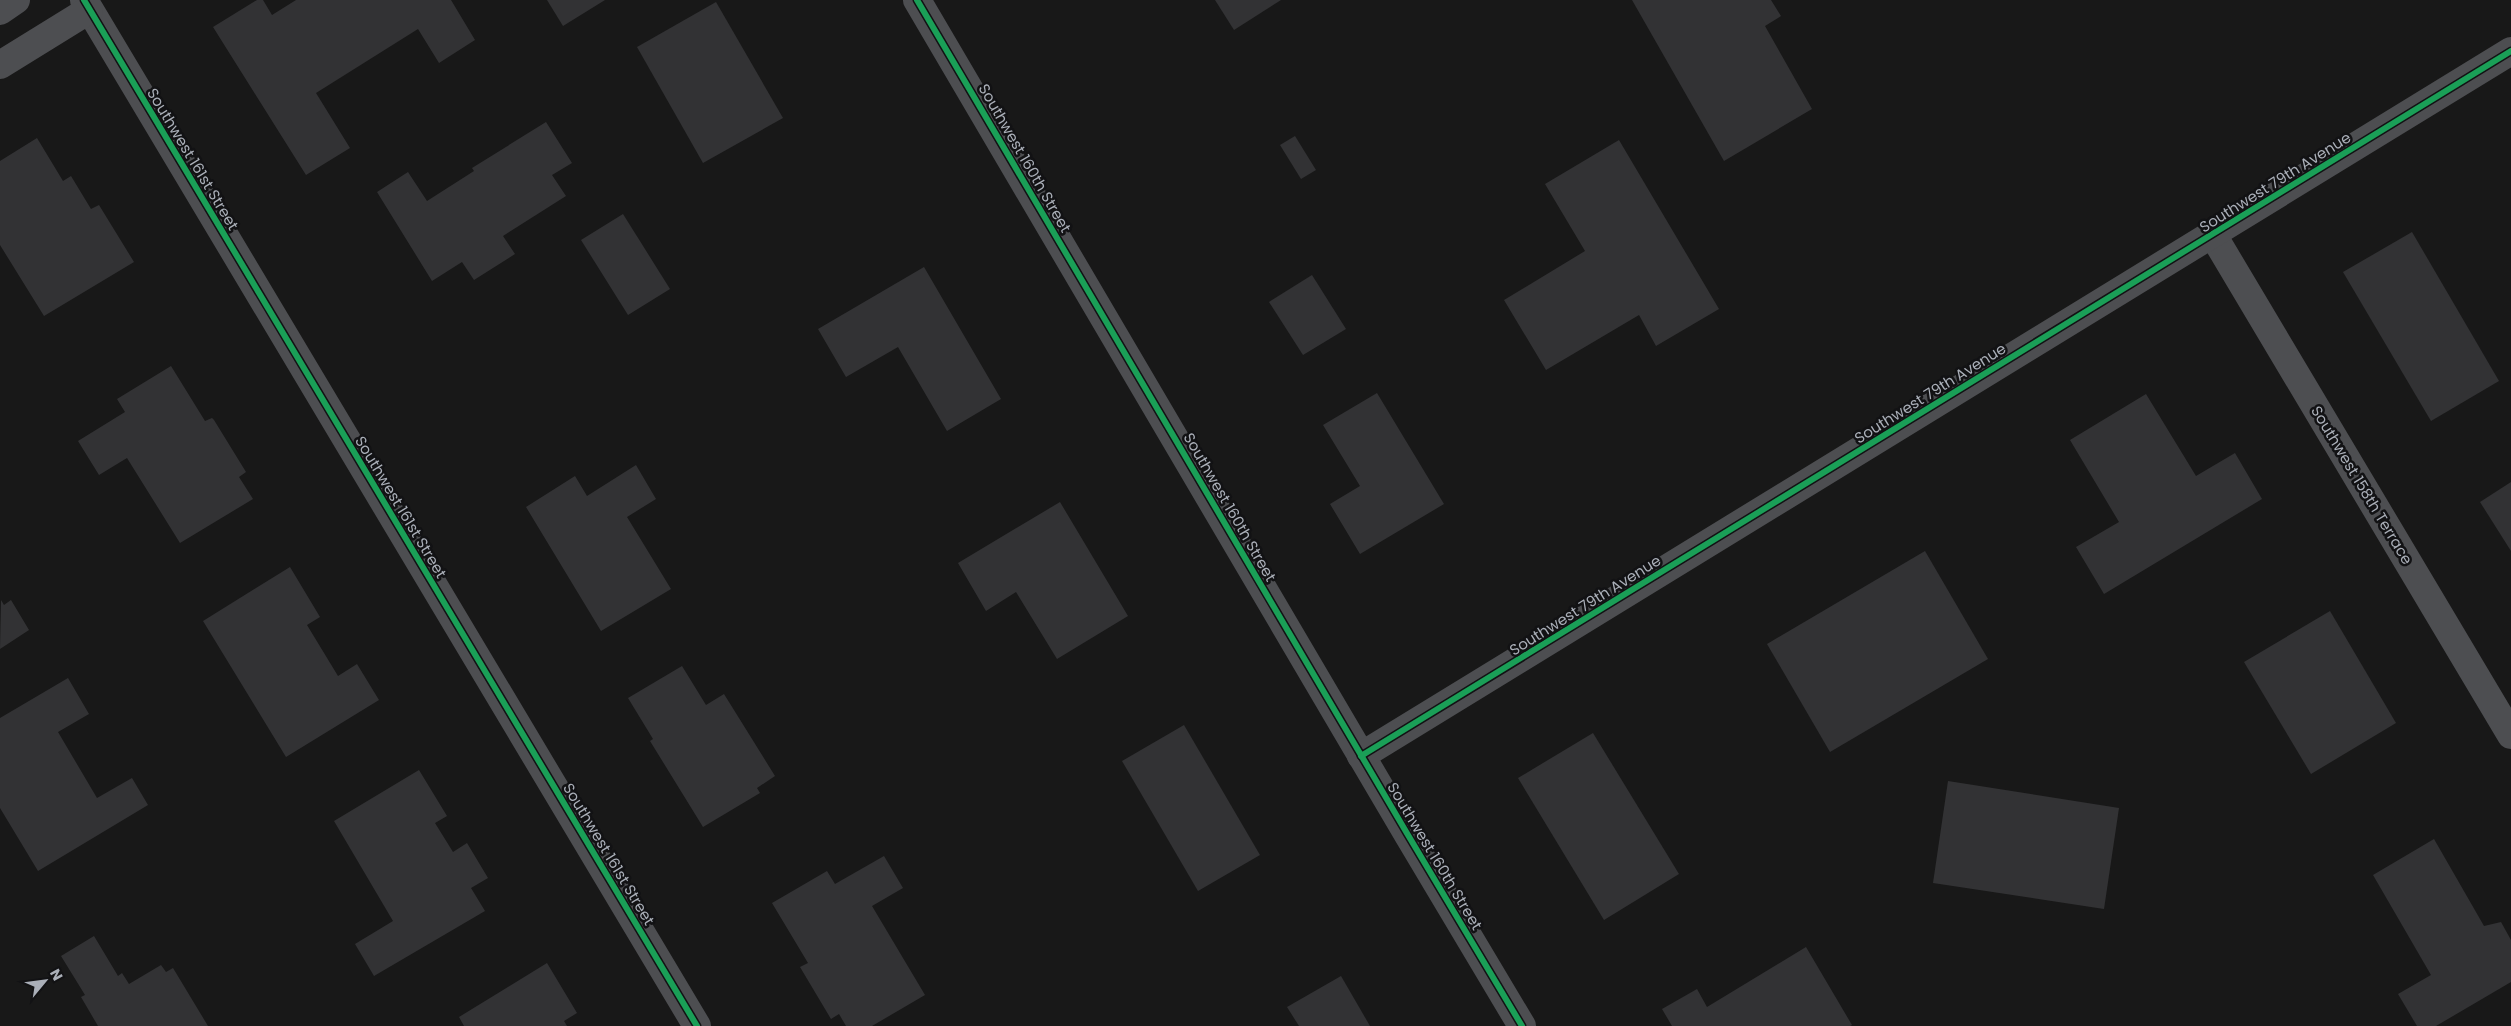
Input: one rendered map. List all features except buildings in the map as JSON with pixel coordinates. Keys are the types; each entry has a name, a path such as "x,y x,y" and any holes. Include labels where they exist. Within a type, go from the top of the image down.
{"street":[{"path":"0,11 16,0"},
{"name":"Southwest 160th Street","path":"917,0 1361,756 1522,1026"},
{"path":"0,65 87,5"},
{"name":"Southwest 161st Street","path":"87,5 697,1026"},
{"name":"Southwest 79th Avenue","path":"1361,756 2511,51"},
{"name":"Southwest 158th Terrace","path":"2213,235 2511,735"}],"cycle path":[{"path":"84,0 697,1026"},
{"path":"917,0 1522,1026"},
{"path":"1361,756 2511,51"}]}
